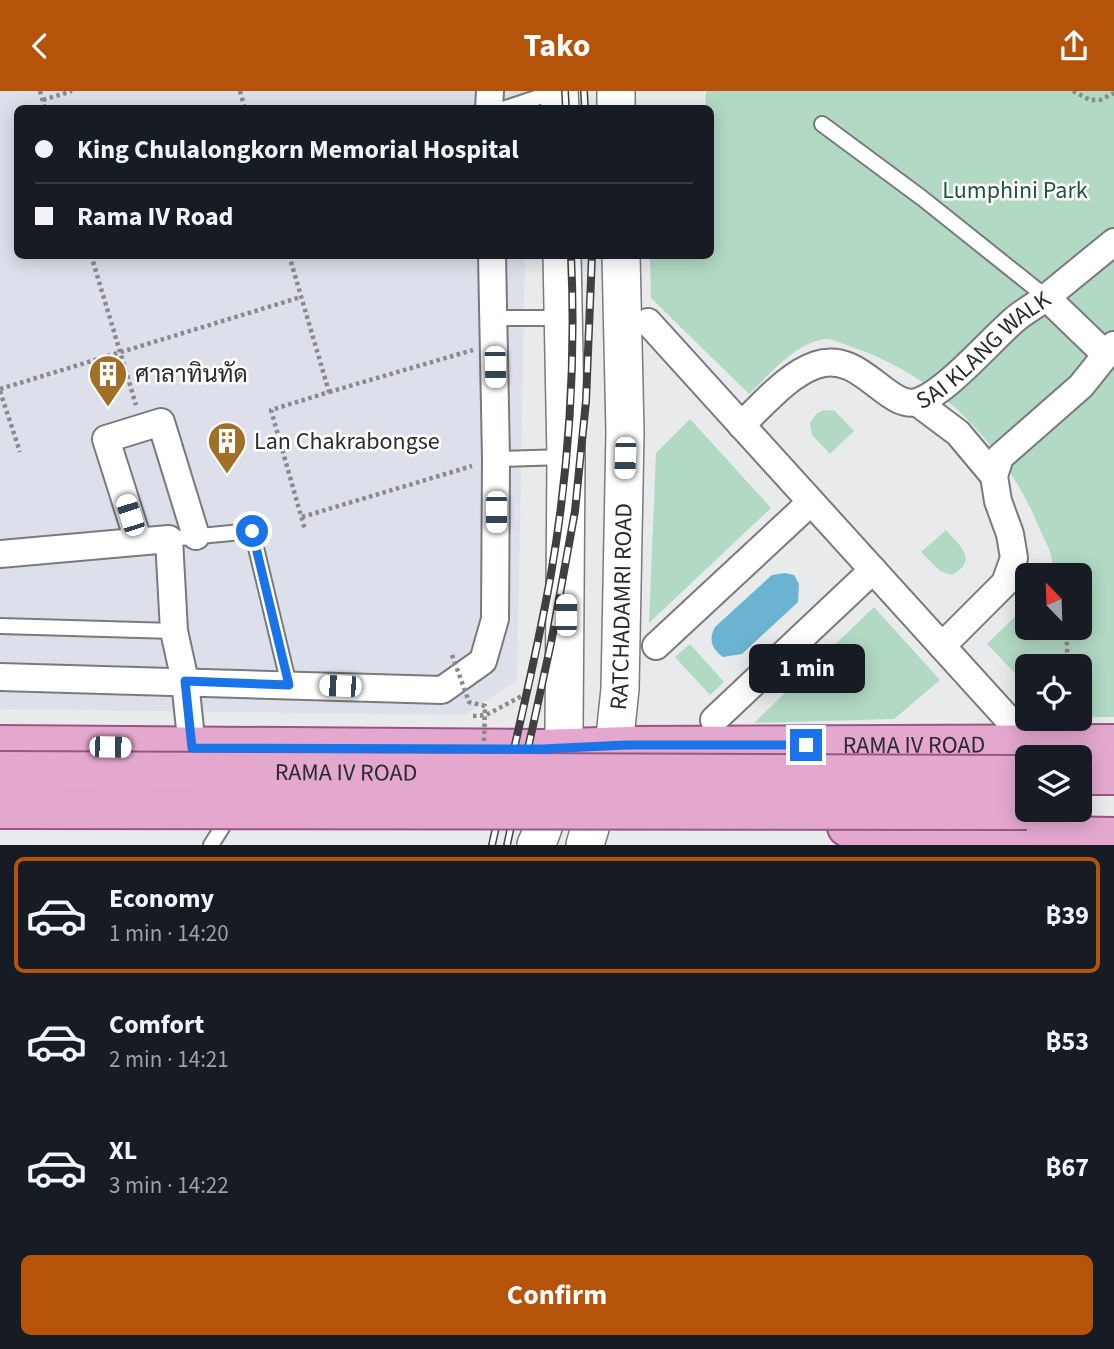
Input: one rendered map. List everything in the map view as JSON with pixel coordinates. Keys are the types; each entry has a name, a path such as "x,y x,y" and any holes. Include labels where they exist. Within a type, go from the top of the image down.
{"main road":[{"path":"540,835 562,748 565,694 566,457 562,259"},
{"name":"RATCHADAMRI ROAD","path":"588,836 614,746 620,689 625,432 635,319 622,259"},
{"path":"563,315 635,319"},
{"name":"RAMA IV ROAD","path":"0,745 562,748 1114,744"},
{"name":"RAMA IV ROAD","path":"0,771 1015,775"},
{"path":"1092,775 1114,775"},
{"name":"RAMA IV ROAD","path":"0,809 1015,810"},
{"path":"1092,810 1114,810"},
{"path":"0,824 217,836 1114,837"}],"street":[{"name":"SAI KLANG WALK","path":"741,425 795,375 816,365 834,361 854,367 900,402 918,403 936,392 1016,318 1114,242"},
{"path":"0,677 442,690 483,661 495,619 496,459 492,259"},
{"path":"942,646 1005,583 1014,558 994,476 1000,457 1081,386 1110,349 1046,297"},
{"path":"635,319 741,425 1010,721"},
{"path":"918,403 958,433 994,476"},
{"path":"138,540 106,439 161,422 196,536"},
{"path":"656,646 811,502"},
{"path":"0,554 169,539 174,631 185,681 192,748"},
{"path":"714,720 873,570"}],"lane":[{"path":"515,105 559,91"},
{"path":"822,124 922,198 1046,297"},
{"path":"494,331 563,315"},
{"path":"496,459 566,457"},
{"path":"169,539 252,531 289,685"},
{"path":"0,626 174,631"}],"path":[{"path":"40,91 44,105"},
{"path":"43,100 72,91"},
{"path":"1073,91 1090,100 1100,100 1114,93"},
{"path":"91,259 120,352"},
{"path":"290,259 329,392"},
{"path":"20,452 0,390 301,297"},
{"path":"305,530 271,410 329,392 494,331"},
{"path":"302,517 496,459"},
{"path":"452,656 469,702 485,706 485,715 522,696"}],"shaded area":[{"path":"0,91 527,91 528,105 14,105 14,259 525,259 517,680 465,715 0,709"}],"green space":[{"name":"Lumphini Park","path":"706,91 1114,91 1114,717 1092,717 1092,654 1015,654 1015,673 987,644 1015,617 1015,641 1092,641 1092,563 1052,563 1048,547 1024,495 986,440 964,416 939,394 911,375 882,359 829,339 815,341 794,352 749,394 651,298 650,259 714,259 714,105 705,105"},
{"path":"824,410 835,411 854,431 830,454 812,435 810,423 816,414"},
{"path":"690,419 771,508 649,623 656,453"},
{"path":"946,530 961,547 966,558 960,569 952,575 940,571 921,552"},
{"path":"874,607 940,680 894,719 754,723"},
{"path":"690,644 724,682 710,695 675,657"}],"water":[{"path":"772,575 794,575 799,584 798,602 742,654 723,657 712,644 715,627"}],"railway":[{"path":"565,91 566,105"},
{"path":"584,91 585,105"},
{"path":"492,845 538,642 557,535 570,415 573,335 571,259"},
{"path":"507,845 551,643 575,511 586,401 592,259"}],"place":[{"name":"ศาลาทินทัด","path":"108,408"},
{"name":"Lan Chakrabongse","path":"227,475"}],"route":[{"path":"252,531 289,685 185,681 192,748 542,749 627,745 806,745"}]}
